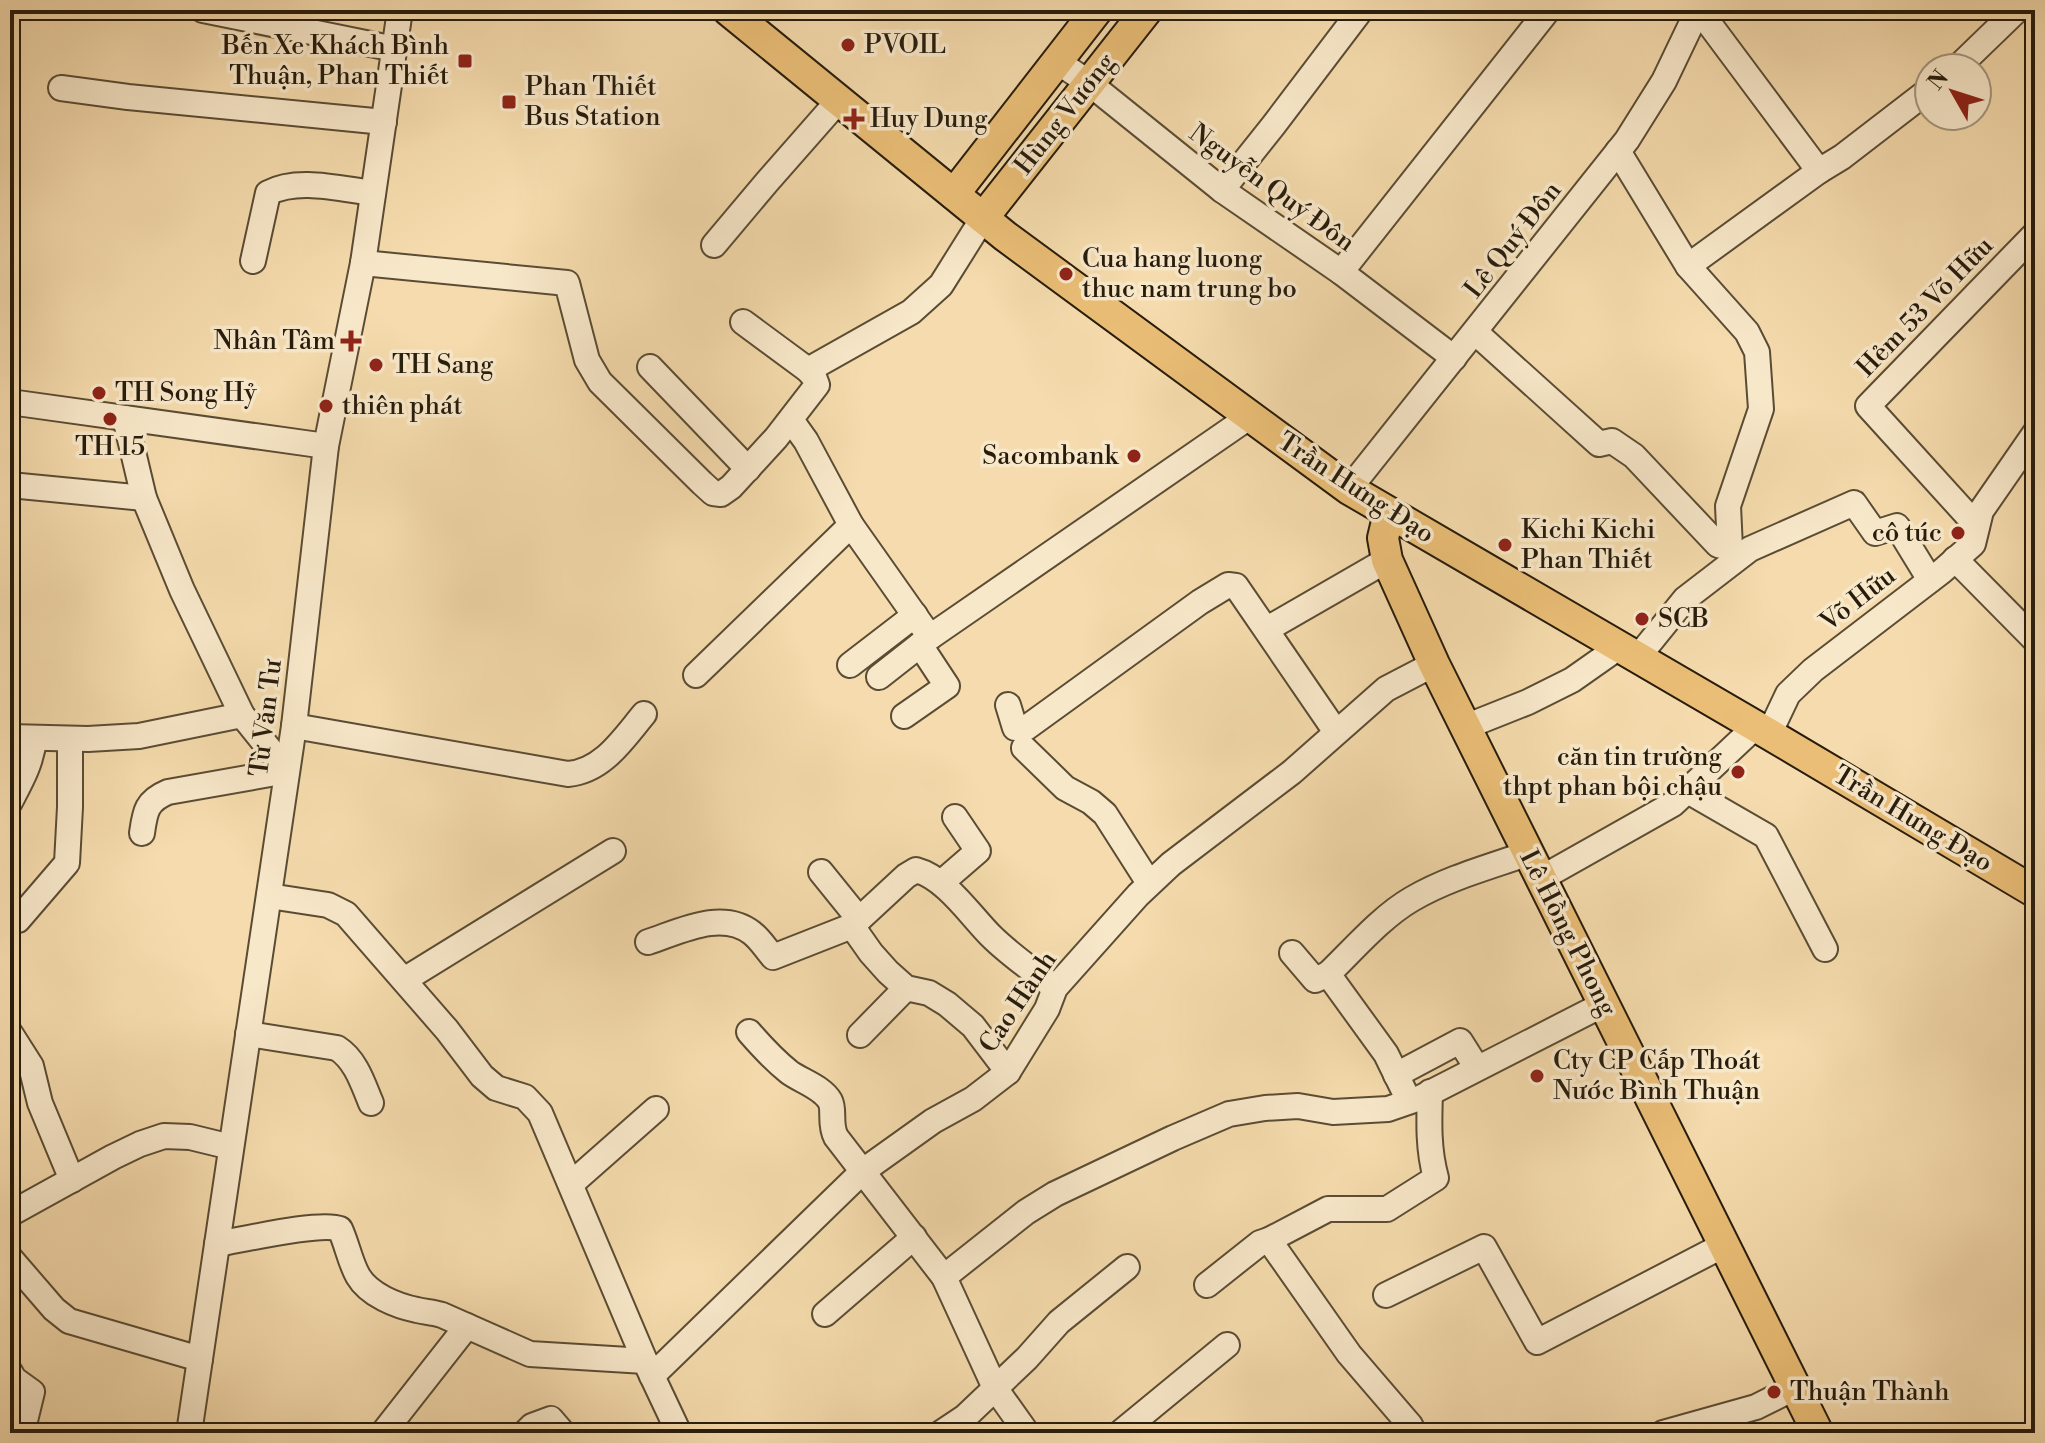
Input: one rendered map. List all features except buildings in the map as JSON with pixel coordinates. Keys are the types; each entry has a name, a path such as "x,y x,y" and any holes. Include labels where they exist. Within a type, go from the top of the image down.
{"main road":[{"name":"Trần Hưng Đạo","path":"728,10 983,218 1349,489 2035,892"},
{"name":"Hùng Vương","path":"983,218 1147,10"},
{"name":"Hùng Vương","path":"954,194 1095,11"},
{"name":"Lê Hồng Phong","path":"1389,513 1383,538 1387,560 1434,664 1818,1433"}],"street":[{"path":"203,10 395,49"},
{"name":"Từ Văn Tư","path":"189,1433 294,726 326,446 363,263 400,10"},
{"path":"1222,190 1361,10"},
{"path":"1341,272 1548,10"},
{"path":"1698,10 1819,171"},
{"name":"Lê Quý Đôn","path":"1349,489 1618,151 1664,81 1698,10"},
{"path":"1974,52 2017,10"},
{"path":"1095,11 1126,36"},
{"name":"Nguyễn Quý Đôn","path":"1058,62 1089,83 1222,190 1341,272 1454,358"},
{"path":"61,88 384,122"},
{"path":"714,245 839,100"},
{"path":"1688,266 1842,157 1913,102"},
{"path":"1618,151 1688,266 1747,332 1757,352 1761,409 1728,506 1732,555"},
{"path":"253,261 268,193 278,187 301,184 373,193"},
{"path":"808,370 911,312 941,285 983,218"},
{"name":"Hẻm 53 Võ Hữu","path":"1977,526 1868,406 2035,234"},
{"path":"363,263 567,283 587,360 600,382 713,493 721,494 731,487 791,420 817,385 808,370 743,322"},
{"path":"1475,332 1599,444 1612,441 1634,456 1718,545 1732,555"},
{"path":"650,367 748,469"},
{"path":"10,402 326,446"},
{"path":"879,677 925,641 1249,417"},
{"path":"125,418 144,498 182,590 242,715 287,771 160,795 146,810 142,833"},
{"path":"791,420 806,441 851,525 915,615 947,686 904,716"},
{"name":"Võ Hữu","path":"1763,730 1788,694 1813,670 1973,544 1981,511 2035,433"},
{"path":"10,485 144,498"},
{"path":"1465,727 1528,702 1628,652 1732,555 1854,503 1875,533 1897,526 1930,580"},
{"path":"696,675 851,525"},
{"path":"1955,559 2035,640"},
{"path":"1267,629 1387,560"},
{"path":"1008,705 1015,728 1026,728 1228,585 1236,586 1336,732"},
{"path":"850,665 915,615"},
{"name":"Cao Hành","path":"648,1369 863,1171 933,1121 973,1099 1008,1072 1047,1009 1055,988 1149,883 1292,772 1386,689 1434,664"},
{"path":"294,726 568,774 584,772 601,762 644,714"},
{"path":"22,737 70,739 139,736 242,715"},
{"path":"1292,953 1315,980 1328,974 1377,926 1411,899 1453,879 1534,866 1649,818 1673,804 1763,730"},
{"path":"10,802 33,752 22,737"},
{"path":"18,920 67,863 70,739"},
{"path":"1024,748 1065,788 1091,802 1105,814 1149,883"},
{"path":"1688,791 1766,836 1825,949"},
{"path":"941,883 978,851 955,817"},
{"path":"404,980 613,851"},
{"path":"648,942 709,922 732,923 751,932 773,957 856,922 916,870 941,883 993,938 1055,988"},
{"path":"821,872 879,962 906,988 929,993 973,1026 1008,1072"},
{"path":"269,896 328,905 346,914 472,1060 482,1076 496,1088 525,1097 540,1113 648,1369 679,1433"},
{"path":"1207,1285 1260,1243 1328,1209 1387,1209 1436,1178 1419,1097 1396,1075 1386,1054 1328,974"},
{"path":"860,1035 906,988"},
{"path":"944,1277 1026,1212 1055,1194 1229,1114 1298,1106 1333,1112 1388,1109 1419,1097 1604,1004"},
{"path":"749,1032 779,1064 819,1090 830,1101 832,1129 836,1137 944,1277 995,1388 1027,1433"},
{"path":"10,1033 31,1066 40,1103 72,1180"},
{"path":"248,1034 337,1048 352,1062 371,1103"},
{"path":"1396,1075 1460,1041 1477,1068"},
{"path":"571,1184 656,1109"},
{"path":"10,1214 140,1144 164,1136 190,1137 231,1147"},
{"path":"217,1244 335,1226 340,1229 359,1278 375,1293 403,1307 442,1315 530,1354 648,1369"},
{"path":"825,1314 914,1237"},
{"path":"1269,1240 1349,1354 1414,1433"},
{"path":"1386,1295 1484,1247 1537,1342 1724,1245"},
{"path":"10,1258 54,1309 69,1321 200,1359"},
{"path":"941,1433 965,1417 1027,1358 1059,1322 1127,1267"},
{"path":"383,1433 467,1326"},
{"path":"1120,1433 1227,1345"},
{"path":"10,1372 14,1379 32,1392 22,1433"},
{"path":"1663,1433 1756,1407 1796,1387"},
{"path":"525,1433 532,1426 551,1419 563,1433"}],"place":[{"name":"PVOIL","path":"848,45"},
{"name":"Bến Xe Khách Bình Thuận, Phan Thiết","path":"465,61"},
{"name":"Phan Thiết Bus Station","path":"509,102"},
{"name":"Huy Dung","path":"854,119"},
{"name":"Cua hang luong thuc nam trung bo","path":"1066,274"},
{"name":"Nhân Tâm","path":"351,341"},
{"name":"TH Sang","path":"376,365"},
{"name":"TH Song Hỷ","path":"99,393"},
{"name":"thiên phát","path":"326,406"},
{"name":"TH 15","path":"110,419"},
{"name":"Sacombank","path":"1134,456"},
{"name":"cô túc","path":"1958,533"},
{"name":"Kichi Kichi Phan Thiết","path":"1505,545"},
{"name":"SCB","path":"1642,619"},
{"name":"căn tin trường thpt phan bội chậu","path":"1738,772"},
{"name":"Cty CP Cấp Thoát Nước Bình Thuận","path":"1537,1076"},
{"name":"Thuận Thành","path":"1774,1392"}]}
